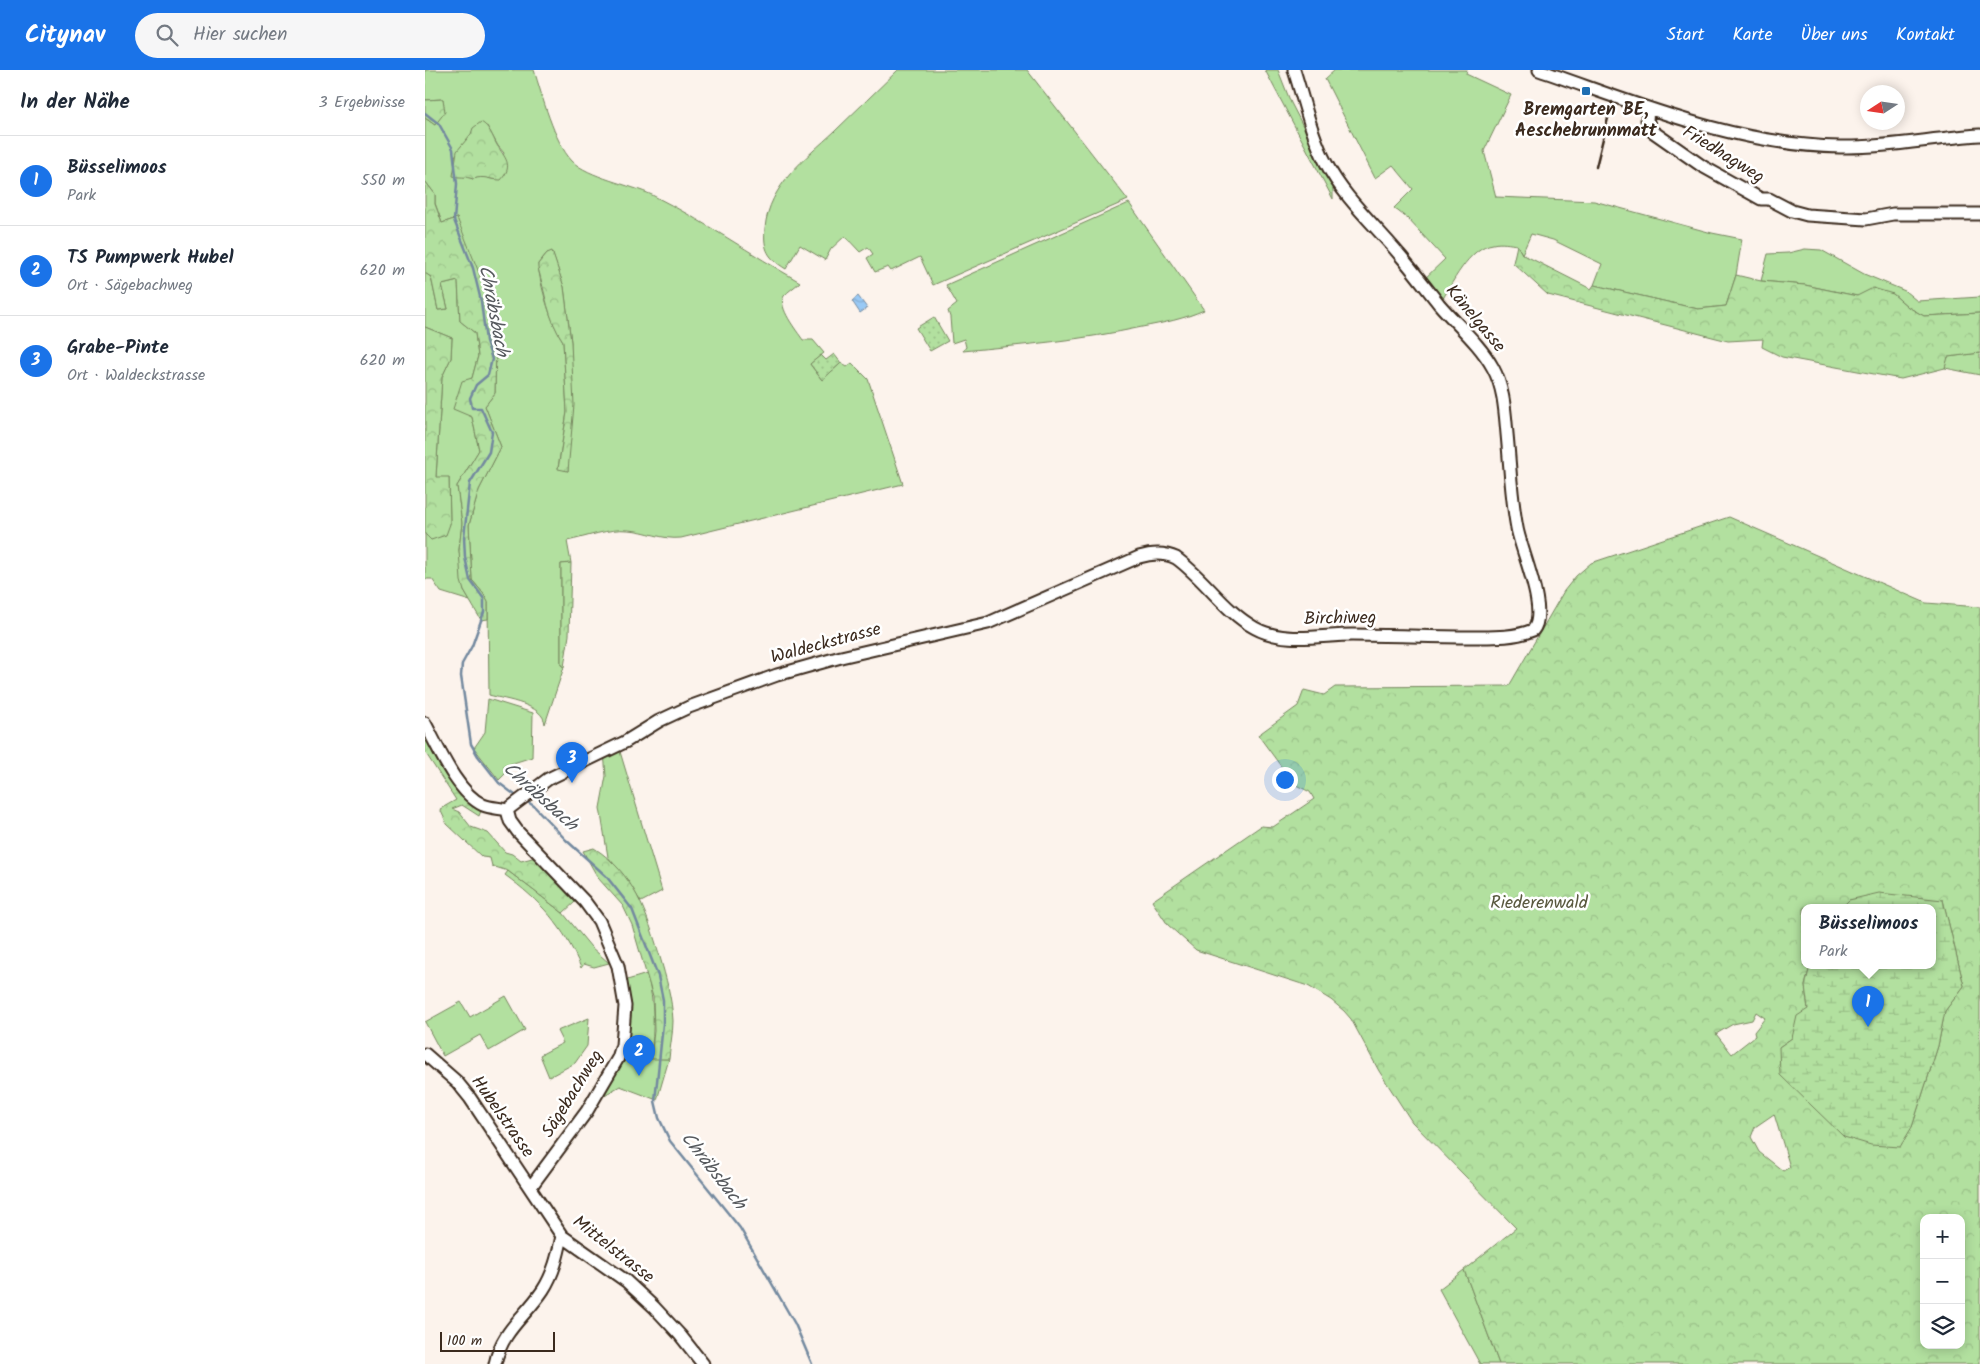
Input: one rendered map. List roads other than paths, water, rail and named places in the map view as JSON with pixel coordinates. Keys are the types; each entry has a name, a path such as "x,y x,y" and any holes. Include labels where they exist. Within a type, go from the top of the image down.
{"street":[{"name":"Känelgasse","path":"1294,70 1315,137 1335,179 1356,207 1399,254 1494,368 1504,402 1517,528 1539,606 1536,626"},
{"path":"1539,70 1648,108 1722,131 1765,140 1802,145 1878,147 1980,135"},
{"name":"Friedhagweg","path":"1648,108 1647,120 1652,130 1688,156 1702,166 1761,199 1769,199 1792,211 1807,215 1866,219 1893,214 1980,214"},
{"name":"Waldeckstrasse","path":"507,810 548,779 625,742 659,721 744,686 777,674 841,657 988,623 1139,556 1157,553 1171,555"},
{"name":"Birchiweg","path":"1171,555 1190,569 1233,612 1248,624 1264,632 1295,637 1351,635 1487,637 1523,633 1533,630 1536,626"},
{"path":"425,722 448,766 470,794 483,805 507,810"},
{"name":"Sägebachweg","path":"507,810 510,821 518,832 585,902 599,921 618,966 625,1006 618,1058 587,1111 528,1185"},
{"name":"Hubelstrasse","path":"425,1054 457,1082 470,1098 528,1185"},
{"name":"Mittelstrasse","path":"528,1185 561,1236 627,1281 654,1307 703,1364"},
{"path":"495,1364 500,1344 508,1331 540,1295 548,1282 556,1263 561,1236"}],"water":[{"path":"858,296 867,308 860,313 852,301"}],"waterway":[{"name":"Chräbsbach","path":"425,113 439,124 453,149 457,184 454,220 473,268 481,301 486,341 492,359 488,375 476,385 470,398 472,408 481,408 492,432 489,452 470,483 464,537 465,557 470,580 484,599 484,612 472,646 462,664 461,676 471,744 499,783 519,798"},
{"name":"Chräbsbach","path":"526,801 534,806 566,840 606,876 632,909 658,976 663,1000 663,1024 655,1101 659,1118 670,1141 740,1228 795,1324 812,1364"}],"railway":[{"path":"1596,167 1612,102"}],"place":[{"name":"Bremgarten BE, Aeschebrunnmatt","path":"1586,91"},
{"name":"Grabe-Pinte","path":"572,783"},
{"name":"Büsselimoos","path":"1868,1027"},
{"name":"TS Pumpwerk Hubel","path":"639,1076"}],"park label":[{"name":"Riederenwald","path":"1539,903"}]}
